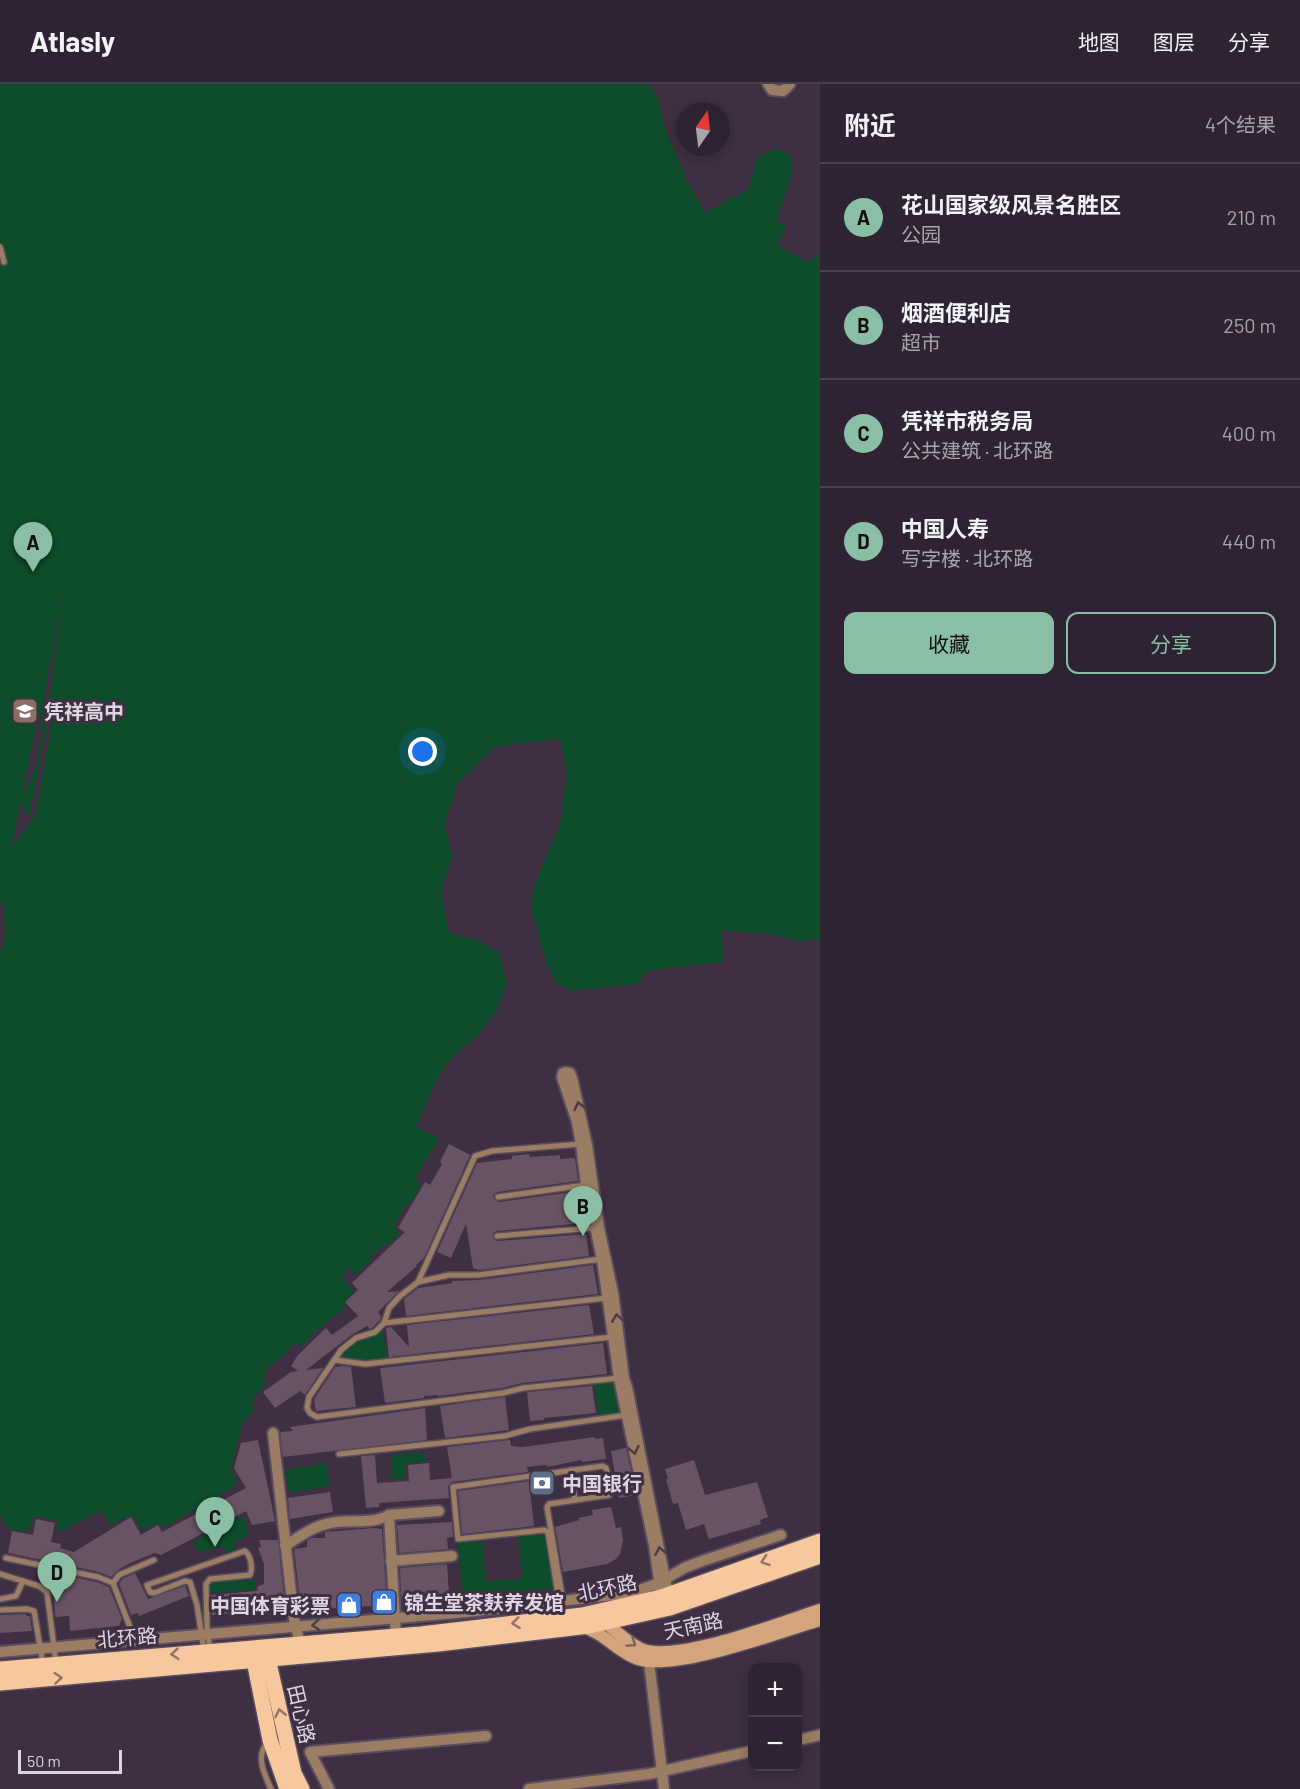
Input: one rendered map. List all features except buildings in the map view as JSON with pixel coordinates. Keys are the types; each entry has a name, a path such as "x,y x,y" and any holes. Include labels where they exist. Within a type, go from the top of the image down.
{"main road":[{"name":"北环路","path":"0,1683 260,1653 438,1644 583,1621 664,1596 820,1541"},
{"name":"北环路","path":"0,1669 207,1652 260,1653 300,1644 479,1627 583,1621 606,1623 664,1596 820,1556"},
{"name":"天南路","path":"606,1623 643,1650 665,1653 714,1643 820,1610"},
{"name":"天南路","path":"583,1621 627,1655 649,1661 677,1660 715,1652 820,1620"},
{"name":"田心路","path":"260,1653 270,1740 287,1789"},
{"name":"田心路","path":"260,1653 294,1773 302,1789"}],"street":[{"path":"768,84 772,90 783,90 790,84"},
{"path":"566,1072 570,1073 572,1078 585,1136 599,1228 613,1293 624,1379 664,1596 619,1378 602,1259 586,1185 577,1122 562,1077 566,1072"},
{"path":"273,1433 295,1627 300,1644"},
{"path":"285,1546 320,1525 374,1520 389,1515 439,1511"},
{"path":"389,1515 396,1636"},
{"path":"664,1596 684,1568 781,1535"},
{"path":"391,1561 452,1556"},
{"path":"0,1652 467,1612 626,1593 664,1596"},
{"path":"467,1612 479,1627"},
{"path":"354,1622 368,1638"},
{"path":"649,1661 664,1789"},
{"path":"802,1739 820,1735"},
{"path":"289,1751 310,1752 486,1736"},
{"path":"310,1752 329,1789"},
{"path":"529,1789 661,1772 748,1752"}],"lane":[{"path":"0,247 4,262"},
{"path":"418,1282 475,1156 492,1151 581,1144"},
{"path":"498,1197 586,1185"},
{"path":"497,1236 594,1228"},
{"path":"602,1259 478,1275 449,1275 418,1282 389,1308 384,1323 375,1332 356,1338 344,1347 309,1397 307,1408 314,1417 503,1394 523,1388 619,1378"},
{"path":"384,1323 607,1298"},
{"path":"334,1360 365,1364 613,1337"},
{"path":"339,1454 505,1436 530,1429 627,1415"},
{"path":"603,1466 607,1469 612,1491 609,1495 549,1504 547,1507 561,1601 548,1532 544,1530 458,1539 452,1490 454,1485 603,1466"},
{"path":"571,1470 575,1500"},
{"path":"205,1635 190,1582 185,1581 154,1593 150,1592 147,1585 245,1551 252,1565 250,1575 210,1580 206,1584 207,1652"},
{"path":"6,1558 98,1577 113,1583 135,1640"},
{"path":"113,1583 118,1575 154,1560"},
{"path":"0,1574 39,1586 47,1592 54,1647 50,1665"},
{"path":"0,1599 16,1596 23,1581"},
{"path":"0,1610 27,1608 34,1611 40,1648 50,1665"},
{"path":"270,1740 263,1747 260,1756 271,1789"}],"green space":[{"path":"0,84 650,84 659,102 664,127 676,156 705,213 749,188 757,158 776,148 790,155 793,170 776,222 787,227 777,245 808,262 820,253 820,939 799,941 765,934 722,930 723,962 646,971 639,984 571,991 555,982 546,961 531,909 534,886 560,824 567,774 560,739 494,747 457,784 445,824 452,857 441,892 449,933 477,940 498,951 507,983 496,1011 477,1036 451,1058 437,1079 416,1127 439,1138 415,1179 421,1185 410,1204 406,1204 394,1228 400,1233 370,1256 372,1259 356,1275 349,1268 342,1277 354,1292 344,1302 346,1306 302,1346 294,1343 285,1355 268,1367 264,1387 253,1400 253,1412 243,1422 231,1468 237,1481 233,1488 163,1528 159,1523 143,1530 131,1515 111,1525 100,1511 62,1531 56,1529 57,1521 35,1516 27,1532 9,1529 0,1516 0,952 6,939 2,899 0,905","holes":["62,596 49,702 52,721 36,813 12,848 21,801 26,815 30,814 47,726 44,700","39,711 41,722 39,754 32,776 22,795"]},
{"path":"383,1329 387,1357 360,1361 343,1358 344,1348"},
{"path":"593,1382 616,1383 622,1412 599,1416"},
{"path":"424,1452 425,1461 405,1464 406,1479 392,1480 391,1455"},
{"path":"326,1463 330,1486 289,1493 285,1470"},
{"path":"243,1516 249,1533 233,1541 236,1549 226,1553 222,1546 199,1553 193,1542"},
{"path":"547,1533 555,1588 463,1598 457,1543 482,1540 486,1581 522,1579 518,1537"},
{"path":"256,1580 254,1590 211,1593 210,1585 213,1582"}],"place":[{"name":"花山国家级风景名胜区","path":"33,572"},
{"name":"凭祥高中","path":"25,711"},
{"name":"烟酒便利店","path":"583,1236"},
{"name":"中国银行","path":"542,1483"},
{"name":"凭祥市税务局","path":"215,1547"},
{"name":"中国人寿","path":"57,1602"},
{"name":"锦生堂茶麸养发馆","path":"384,1602"},
{"name":"中国体育彩票","path":"349,1605"}]}
